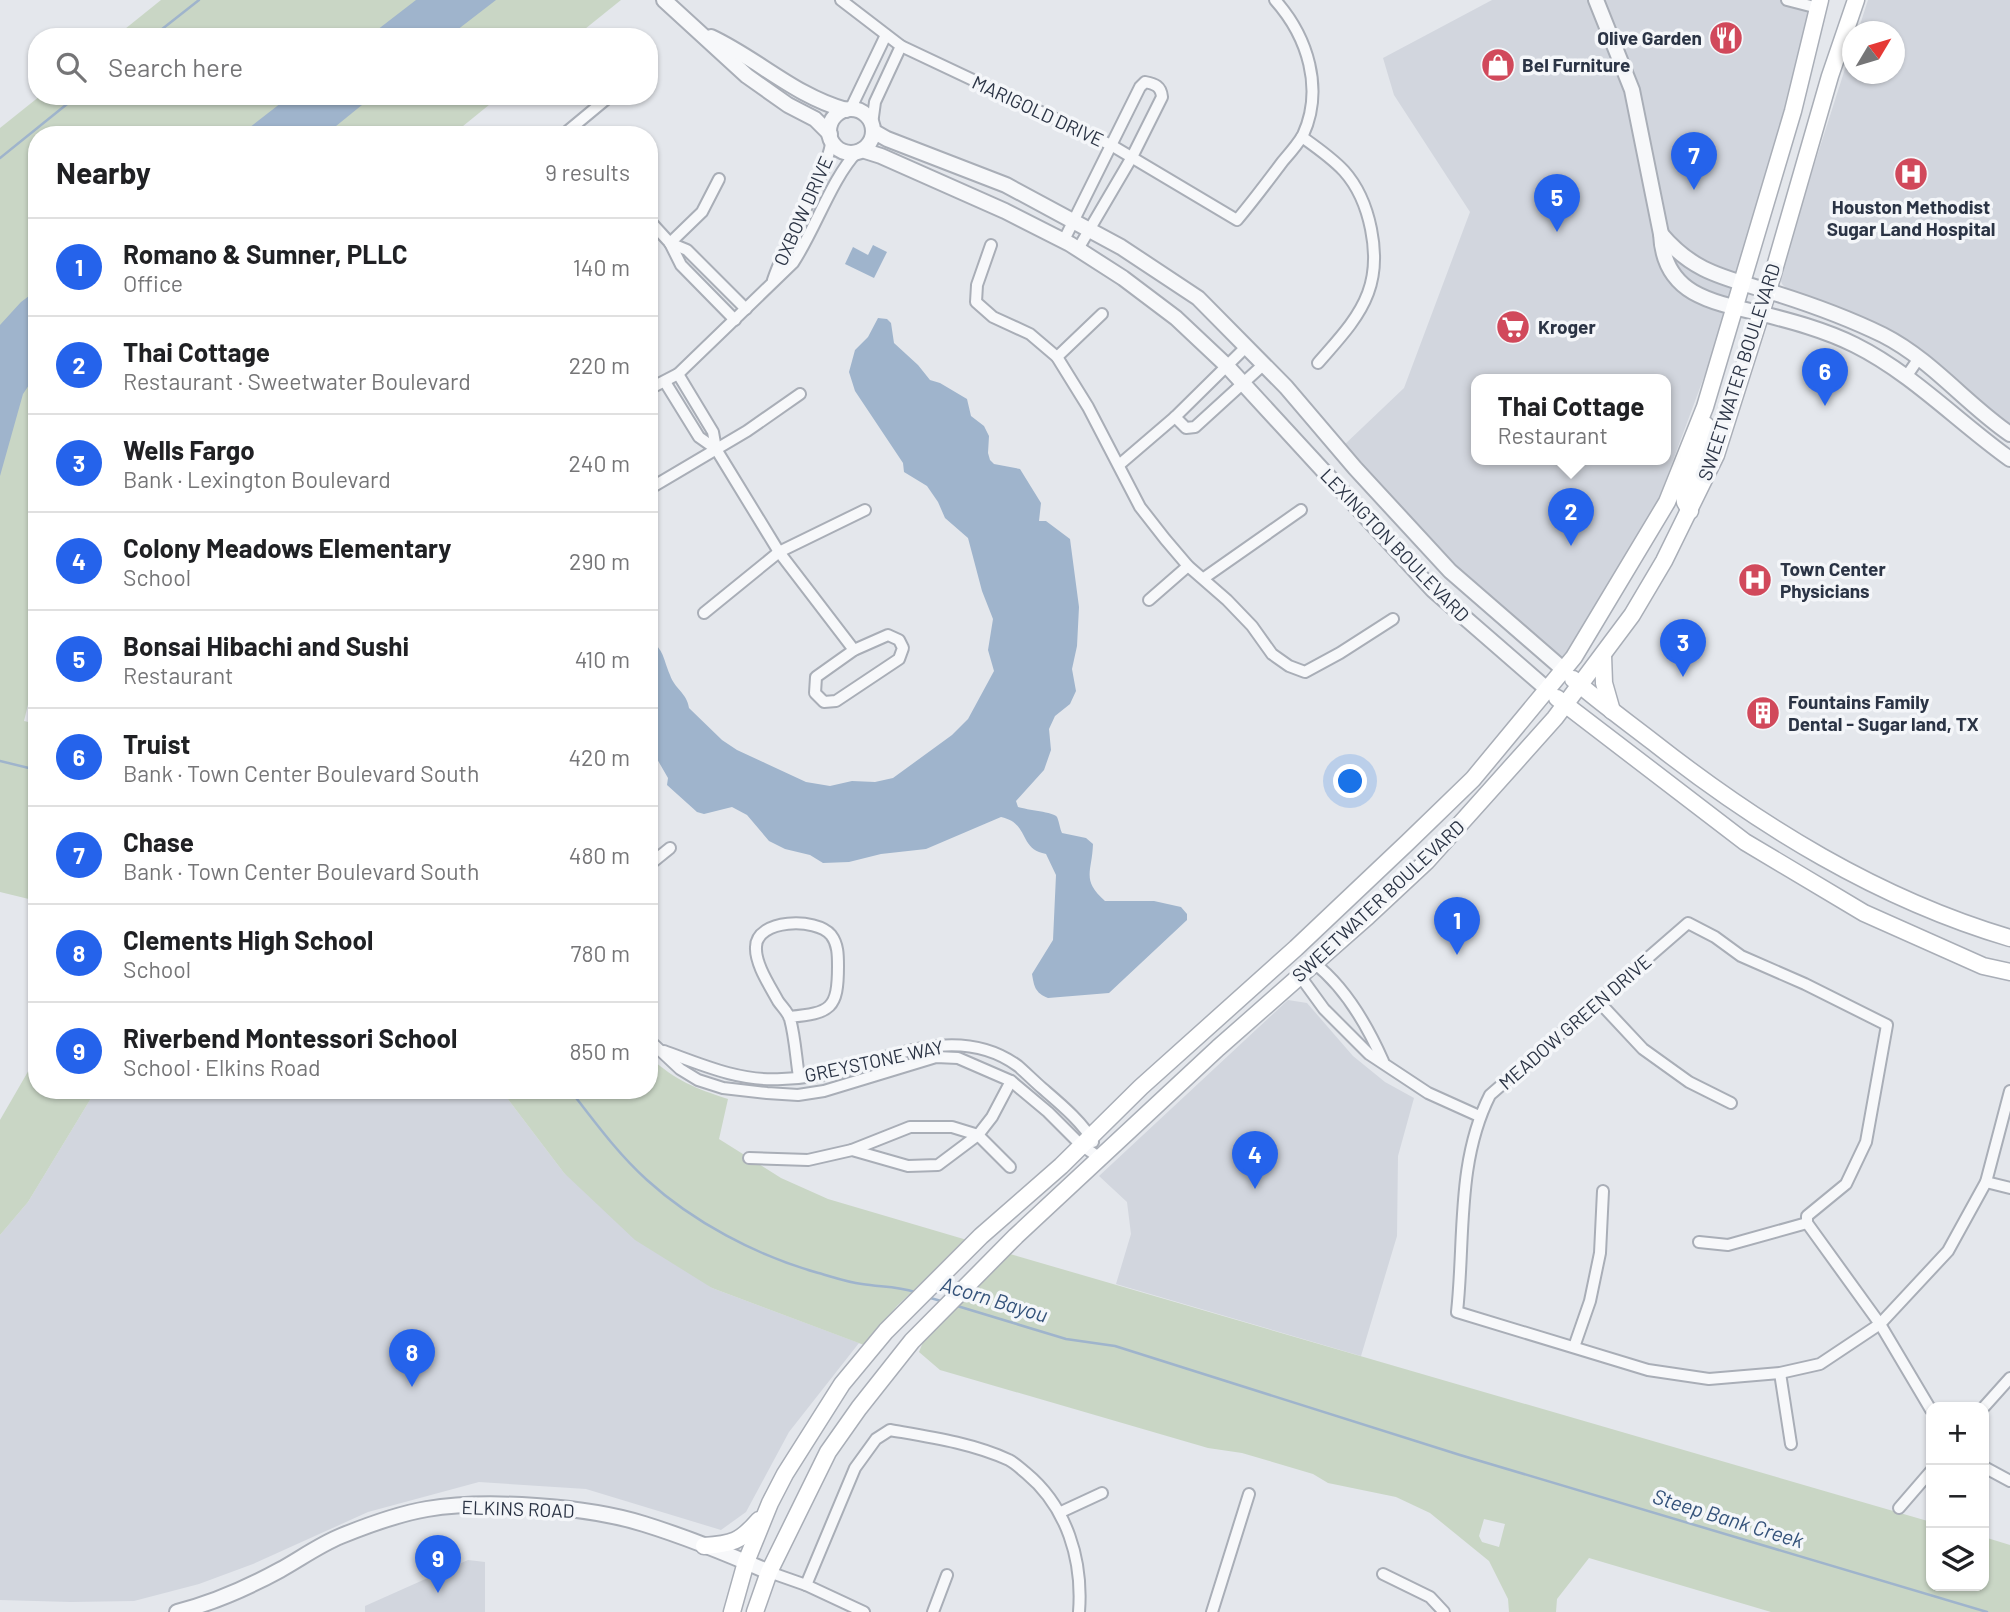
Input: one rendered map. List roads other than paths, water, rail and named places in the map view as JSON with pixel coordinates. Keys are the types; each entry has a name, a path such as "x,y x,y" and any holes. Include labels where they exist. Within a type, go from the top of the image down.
{"main road":[{"name":"SWEETWATER BOULEVARD","path":"755,1612 769,1572 828,1452 912,1341 986,1266 1217,1048 1427,861 1565,705 1638,606 1690,511 1716,455 1768,291 1827,87 1856,0"},
{"name":"SWEETWATER BOULEVARD","path":"732,1612 746,1562 767,1511 803,1443 842,1384 886,1331 959,1259 1291,952 1473,779 1574,657 1667,502 1705,407 1797,99 1819,4"},
{"path":"1690,511 1684,495 1701,450 1707,415 1705,407"},
{"path":"1664,561 1676,514 1667,502"},
{"path":"1603,655 1604,683 1612,711"},
{"name":"LEXINGTON BOULEVARD","path":"1564,670 1612,711 1751,814 1878,889 1964,925 2010,938"},
{"name":"LEXINGTON BOULEVARD","path":"1548,690 1667,785 1745,842 1864,913 1983,966 2010,972"},
{"path":"1667,785 1681,764"},
{"path":"1408,842 1427,861"},
{"path":"1864,913 1878,889"},
{"path":"1291,952 1314,963"},
{"path":"1291,952 1300,976"},
{"path":"704,1546 729,1544 746,1536 767,1511"}],"street":[{"path":"664,0 747,76 788,105 815,119 842,151 860,151 870,142 875,102 901,46"},
{"name":"MARIGOLD DRIVE","path":"841,0 901,46 1111,145 1237,220 1302,137"},
{"path":"1275,0 1293,24 1311,67 1311,111 1302,137 1345,172 1356,189 1368,223 1374,255 1368,292 1346,331 1318,363"},
{"path":"1596,0 1632,90 1662,250 1677,280 1693,292 1735,309 1822,332 1855,345 1906,377 2010,459"},
{"path":"1787,0 1819,4"},
{"path":"703,33 733,47 813,99 866,115 872,127"},
{"path":"831,137 833,119 848,110 886,36"},
{"path":"1063,240 1140,87 1145,82 1156,84 1162,90 1162,97 1132,157 1078,249"},
{"path":"578,126 600,105"},
{"name":"LEXINGTON BOULEVARD","path":"872,127 887,139 1006,185 1074,220 1121,247 1198,298 1286,387 1355,468 1450,571 1564,670"},
{"name":"OXBOW DRIVE","path":"772,282 781,255 828,160 831,137"},
{"name":"OXBOW DRIVE","path":"658,385 678,374 793,263 844,168 860,151"},
{"name":"LEXINGTON BOULEVARD","path":"860,151 881,156 1063,240 1123,278 1176,318 1227,366 1433,590 1548,690"},
{"path":"670,243 702,212 719,179"},
{"path":"658,230 670,243 681,265 735,320"},
{"path":"1661,234 1673,248 1710,274 1768,291 1885,336 1919,358 2010,434"},
{"path":"670,243 687,250 746,309"},
{"path":"991,245 977,285 976,302 993,317 1030,334 1058,357 1140,507 1188,566 1204,578 1252,626 1272,654 1289,666 1305,672 1393,619"},
{"path":"1058,357 1102,314"},
{"path":"1119,465 1175,417 1245,347"},
{"path":"1906,377 1919,358"},
{"path":"1175,417 1186,428 1195,427 1263,365"},
{"path":"678,374 713,432 716,449 779,552 854,650"},
{"path":"665,382 699,437 716,449"},
{"path":"658,484 747,430 800,394"},
{"path":"704,613 779,552 865,510"},
{"path":"1204,578 1301,510"},
{"path":"1149,600 1188,566"},
{"path":"1433,590 1450,571"},
{"path":"888,635 899,640 904,648 899,659 836,701 824,702 815,693 816,677 854,650 888,635"},
{"path":"658,858 670,848"},
{"path":"789,1017 818,1014 833,1002 838,991 836,945 830,934 822,928 805,922 774,926 759,935 755,945 757,958 789,1017 799,1077"},
{"name":"MEADOW GREEN DRIVE","path":"1574,1347 1457,1312 1465,1181 1479,1116 1490,1095 1688,923 1741,956 1805,984 1886,1025 1866,1142 1846,1184 1807,1216 1807,1223"},
{"path":"1314,963 1325,971 1352,1005 1383,1061"},
{"path":"1300,976 1324,1009 1369,1054 1429,1093 1479,1116"},
{"path":"1599,1002 1643,1049 1689,1082 1731,1103"},
{"name":"GREYSTONE WAY","path":"658,1049 726,1073 765,1079 799,1077 856,1066 911,1049 951,1044 996,1054 1017,1065 1061,1105 1100,1158"},
{"name":"GREYSTONE WAY","path":"658,1049 689,1074 723,1088 798,1095 824,1091 936,1057 958,1058 1011,1081 1086,1141"},
{"path":"871,1060 874,1076"},
{"path":"723,1088 726,1073"},
{"path":"852,1150 908,1166 939,1166 978,1135 992,1117 1011,1081"},
{"path":"1603,1191 1600,1254 1590,1301 1574,1347 1648,1370 1709,1379 1780,1373 1820,1364 1880,1324 1948,1251 1986,1182 2010,1091"},
{"path":"749,1157 808,1160 852,1150 910,1127 952,1127 978,1135 1010,1167"},
{"path":"1986,1182 2010,1188"},
{"path":"1699,1242 1728,1245 1807,1223 1880,1324 1926,1402"},
{"path":"1780,1373 1791,1444"},
{"path":"1988,1402 2010,1378"},
{"path":"806,1585 855,1468 876,1439 890,1430 942,1439 1012,1461 1043,1486 1061,1513 1075,1551 1079,1612"},
{"path":"1989,1470 2010,1481"},
{"path":"1899,1508 1926,1477"},
{"path":"1061,1513 1102,1493"},
{"path":"1212,1612 1249,1494"},
{"name":"ELKINS ROAD","path":"177,1612 205,1605 246,1587 339,1537 394,1517 427,1509 498,1505 582,1511 642,1523 806,1585 863,1612"},
{"path":"1383,1574 1430,1597 1444,1612"},
{"path":"933,1612 947,1576"}],"water":[{"path":"416,0 496,0 460,28 380,28"},
{"path":"278,105 362,105 336,126 252,126"},
{"path":"873,245 887,252 874,278 845,264 853,247 868,255"},
{"path":"28,297 28,386 23,394 0,476 0,325"},
{"path":"878,318 887,319 891,323 894,343 930,380 967,399 971,416 984,426 989,436 990,460 994,464 1020,469 1041,503 1039,521 1046,521 1070,539 1079,607 1077,646 1072,669 1076,691 1070,704 1055,716 1049,729 1051,750 1044,770 1016,801 1018,807 1055,815 1062,833 1086,838 1093,844 1090,881 1105,901 1154,901 1181,907 1187,914 1187,920 1109,993 1048,998 1036,989 1032,974 1053,940 1056,875 1046,854 1031,847 1021,830 1010,820 1001,817 926,849 881,854 849,862 823,863 810,855 785,849 769,841 747,815 732,807 704,814 697,812 667,785 668,778 658,761 658,648 672,680 686,698 689,708 722,740 737,750 806,782 830,786 852,781 875,782 893,778 952,735 968,719 994,671 988,650 993,619 982,591 968,538 945,518 927,486 904,472 903,463 855,391 849,372 855,350 868,337"}],"waterway":[{"path":"163,28 199,0"},
{"path":"40,126 66,105"},
{"path":"0,158 28,135"},
{"name":"Acorn Bayou","path":"0,761 28,768"},
{"name":"Acorn Bayou","path":"577,1099 636,1170 684,1210 726,1235 793,1265 850,1282 915,1292"},
{"name":"Acorn Bayou","path":"927,1297 941,1301"},
{"name":"Steep Bank Creek","path":"954,1305 1066,1339 1115,1346 1460,1455 1987,1612"}],"place":[{"name":"Olive Garden","path":"1726,38"},
{"name":"Bel Furniture","path":"1498,65"},
{"name":"Houston Methodist Sugar Land Hospital","path":"1911,174"},
{"name":"Chase","path":"1694,190"},
{"name":"Bonsai Hibachi and Sushi","path":"1557,232"},
{"name":"Kroger","path":"1513,327"},
{"name":"Truist","path":"1825,406"},
{"name":"Thai Cottage","path":"1571,546"},
{"name":"Town Center Physicians","path":"1755,580"},
{"name":"Wells Fargo","path":"1683,677"},
{"name":"Fountains Family Dental - Sugar land, TX","path":"1763,713"},
{"name":"Romano & Sumner, PLLC","path":"1457,955"},
{"name":"Colony Meadows Elementary","path":"1255,1189"},
{"name":"Clements High School","path":"412,1387"},
{"name":"Riverbend Montessori School","path":"438,1593"}]}
